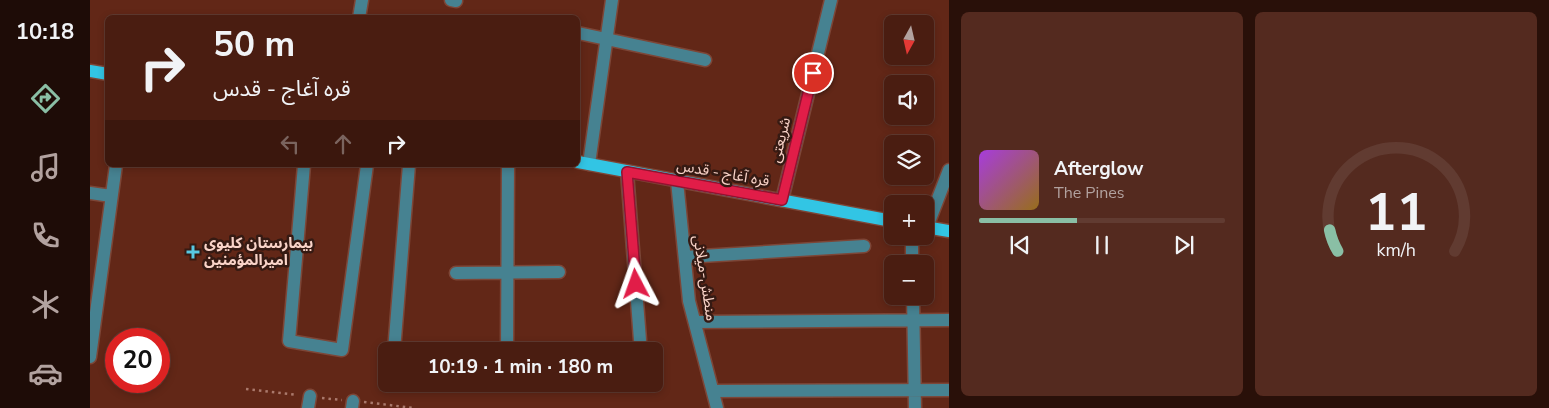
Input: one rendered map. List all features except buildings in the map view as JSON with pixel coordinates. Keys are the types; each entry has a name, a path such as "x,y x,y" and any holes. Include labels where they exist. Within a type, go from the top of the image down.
{"main road":[{"path":"90,71 105,74"},
{"name":"قره آغاج - قدس","path":"583,163 884,219"},
{"path":"934,228 949,231"}],"street":[{"path":"360,15 362,0"},
{"path":"450,0 456,1"},
{"path":"583,163 607,39 612,0"},
{"name":"شریعتی","path":"782,200 831,0"},
{"path":"580,33 705,60"},
{"path":"90,357 94,298 116,167"},
{"path":"304,167 289,340 342,350 367,167"},
{"path":"395,342 409,167"},
{"path":"507,342 508,167"},
{"path":"934,207 949,170"},
{"path":"627,172 640,340"},
{"name":"منطش-میلانی","path":"677,181 689,301 717,408"},
{"path":"90,193 111,196"},
{"path":"685,257 864,246"},
{"path":"456,273 559,272"},
{"path":"913,305 915,408"},
{"path":"695,322 949,320"},
{"path":"713,391 949,390"}],"path":[{"path":"246,389 309,402 414,408"}],"place":[{"name":"بیمارستان کلیوی امیرالمؤمنین","path":"193,252"}],"route":[{"path":"636,284 627,172 782,200 813,73"}]}
